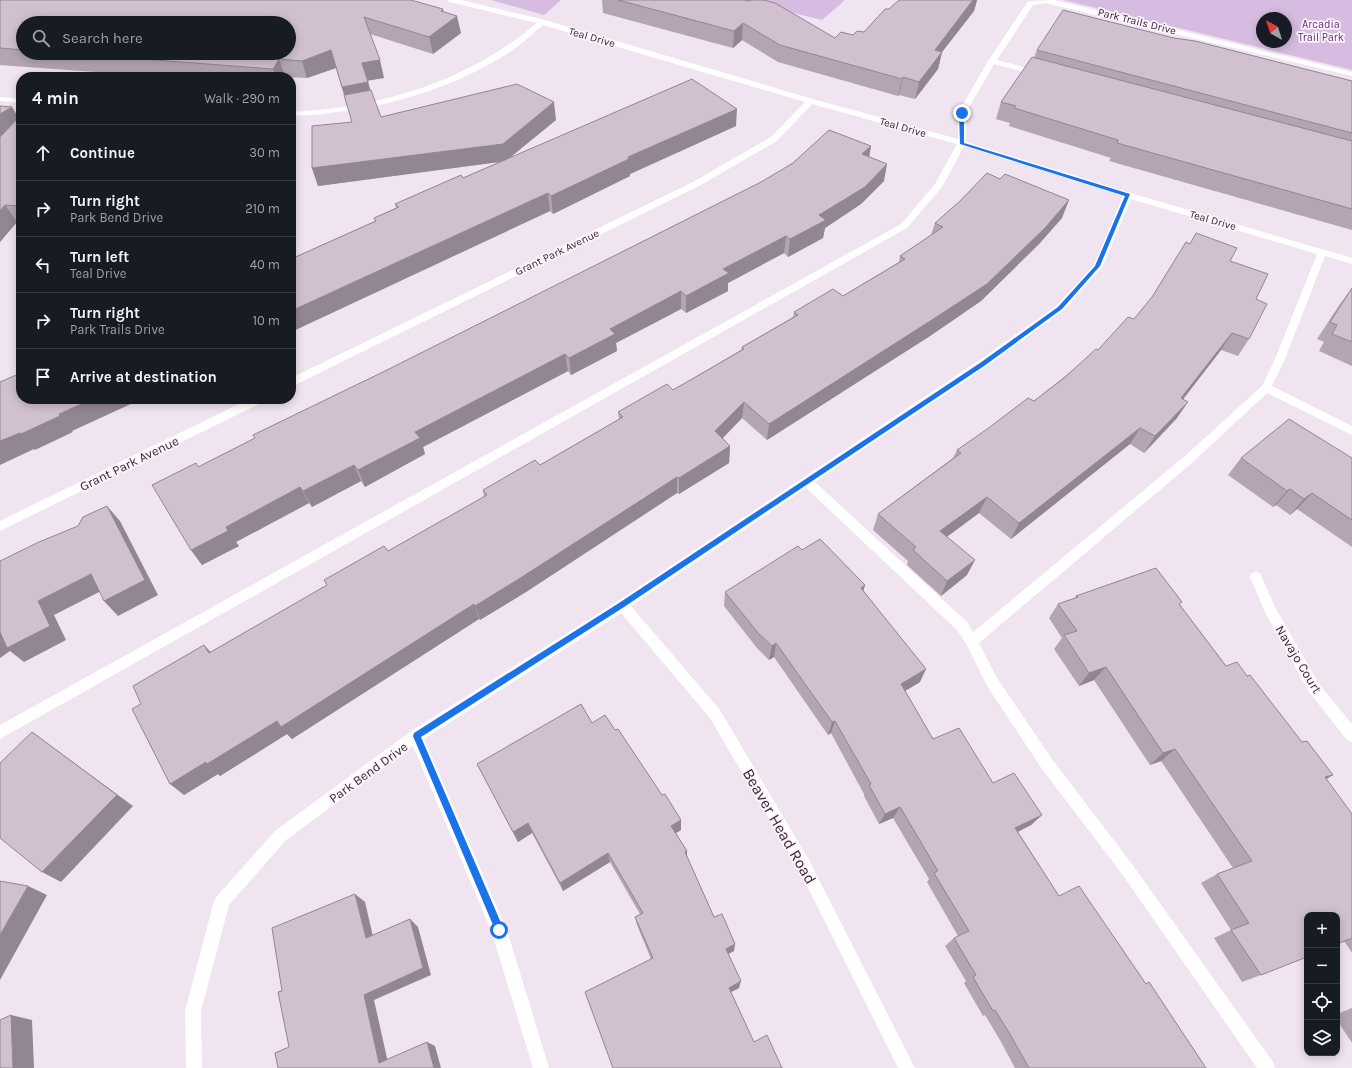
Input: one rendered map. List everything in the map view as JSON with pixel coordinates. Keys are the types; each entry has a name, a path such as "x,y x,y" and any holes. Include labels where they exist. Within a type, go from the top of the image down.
{"street":[{"name":"Teal Drive","path":"452,0 542,22 810,101 962,143 1128,195 1352,260"},
{"name":"Park Trails Drive","path":"962,143 962,113 992,61 1031,3 1044,1 1090,10 1352,74"},
{"path":"296,114 319,114 398,99 454,78 505,52 542,22"},
{"path":"992,61 1046,75"},
{"path":"0,99 16,101"},
{"name":"Grant Park Avenue","path":"296,381 696,184 774,139 810,101"},
{"path":"0,732 904,226 939,185 962,143"},
{"name":"Park Bend Drive","path":"194,1068 193,1011 222,901 280,836 416,736 622,605 982,364 1060,308 1098,266 1128,195"},
{"path":"972,641 1188,459 1266,388 1280,359 1322,252"},
{"path":"1266,388 1352,430"},
{"name":"Grant Park Avenue","path":"0,526 249,404"},
{"path":"807,482 962,626 972,641 992,682 1047,764 1127,869 1267,1068"},
{"name":"Navajo Court","path":"1256,577 1270,610 1314,688 1352,735"},
{"name":"Beaver Head Road","path":"622,605 715,714 804,865 907,1068"},
{"path":"416,736 499,930 541,1068"}],"green space":[{"path":"491,0 561,0 544,15"},
{"path":"741,0 845,0 822,20"},
{"name":"Arcadia Trail Park","path":"1063,0 1352,0 1352,70 1261,48 1292,48 1292,12 1256,12 1256,47"}],"building":[{"path":"0,0 411,0 443,9 441,11 457,16 429,37 364,17 380,60 362,63 368,82 342,87 331,50 302,61 290,60 296,60 296,16 16,16 16,49 0,48"},
{"path":"618,0 763,0 775,3 835,38 841,32 853,35 857,31 864,32 885,9 889,9 899,0 973,0 935,50 942,52 919,82 903,77 902,79 780,45 743,23 734,31"},
{"path":"1063,10 1174,38 1195,41 1352,81 1352,133 1037,50"},
{"path":"1032,57 1352,141 1352,209 1117,143 1118,140 1014,108 1016,106 1001,102"},
{"path":"155,60 278,60 273,69"},
{"path":"692,79 737,109 628,157 629,159 551,196 548,193 296,309 296,257 376,221 374,218 399,207 395,204 461,175 463,178"},
{"path":"517,84 554,102 503,144 312,168 312,126 352,122 344,95 371,90 381,117"},
{"path":"0,106 12,107 0,114"},
{"path":"16,120 16,206 5,205 0,211 0,137"},
{"path":"829,130 871,146 862,154 887,164 865,187 819,215 826,220 790,239 786,236 723,269 729,273 686,296 681,291 610,329 615,334 569,358 565,354 415,432 420,438 358,470 354,465 303,491 300,487 226,527 228,531 191,550 152,485 196,463 198,467 255,438 253,435 387,370 761,182 793,163"},
{"path":"987,173 1000,179 1005,174 1069,200 1046,227 987,284 769,424 744,402 715,431 730,446 679,478 677,477 475,606 474,604 281,727 277,721 207,764 206,762 170,784 132,709 141,704 133,686 204,645 209,653 327,585 324,580 384,546 388,551 487,495 483,490 535,460 540,465 623,417 618,412 667,384 673,390 744,349 742,347 798,315 794,312 833,289 843,296 905,259 900,256 943,227 935,223 960,201"},
{"path":"1196,233 1237,248 1230,261 1268,274 1256,299 1267,304 1249,339 1232,333 1181,398 1188,402 1155,436 1140,428 1019,523 987,497 940,531 975,560 947,581 913,550 916,547 878,514 961,453 957,450 1028,398 1034,401 1064,378 1096,349 1098,350 1128,317 1134,319 1152,297 1186,242 1190,244"},
{"path":"1352,288 1352,342 1332,334 1337,325 1330,322"},
{"path":"16,375 16,404 82,404 21,434 20,433 0,441 0,382"},
{"path":"1289,419 1352,458 1352,520 1312,493 1304,499 1290,489 1287,491 1241,458"},
{"path":"107,506 145,580 104,601 91,574 38,601 50,626 7,648 0,632 0,561 39,542 78,526 83,517"},
{"path":"820,539 865,585 861,588 926,669 901,684 933,739 959,728 993,783 1014,773 1042,815 1015,828 1059,896 1079,886 1146,984 1149,982 1206,1068 1029,1068 995,1010 993,1011 973,977 976,975 954,938 969,931 934,873 938,871 900,807 885,814 869,785 871,784 835,721 832,722 776,643 772,646 759,634 725,592 798,546 802,550"},
{"path":"1156,568 1182,602 1179,604 1226,666 1237,662 1247,676 1250,675 1302,742 1307,741 1333,775 1325,777 1352,814 1352,938 1340,943 1340,912 1304,912 1304,958 1261,975 1231,930 1249,923 1217,874 1252,861 1175,749 1163,753 1106,667 1089,673 1064,635 1077,631 1058,604 1078,597 1076,596"},
{"path":"581,704 592,723 605,715 615,730 618,729 662,795 665,794 681,820 671,826 687,851 685,852 714,917 722,914 735,944 726,949 741,981 729,988 754,1042 767,1035 782,1068 613,1068 585,992 653,958 635,917 643,913 608,853 560,883 528,823 513,832 477,764"},
{"path":"32,732 117,795 42,872 0,838 0,763"},
{"path":"0,881 28,886 0,935"},
{"path":"355,894 366,938 410,919 423,968 364,995 379,1063 427,1042 434,1068 278,1068 275,1053 289,1047 278,992 282,991 272,928"},
{"path":"11,1015 13,1068 0,1068 0,1020"}],"route":[{"path":"499,930 416,736 622,605 982,364 1060,308 1098,266 1128,195 962,143 962,113"}]}
